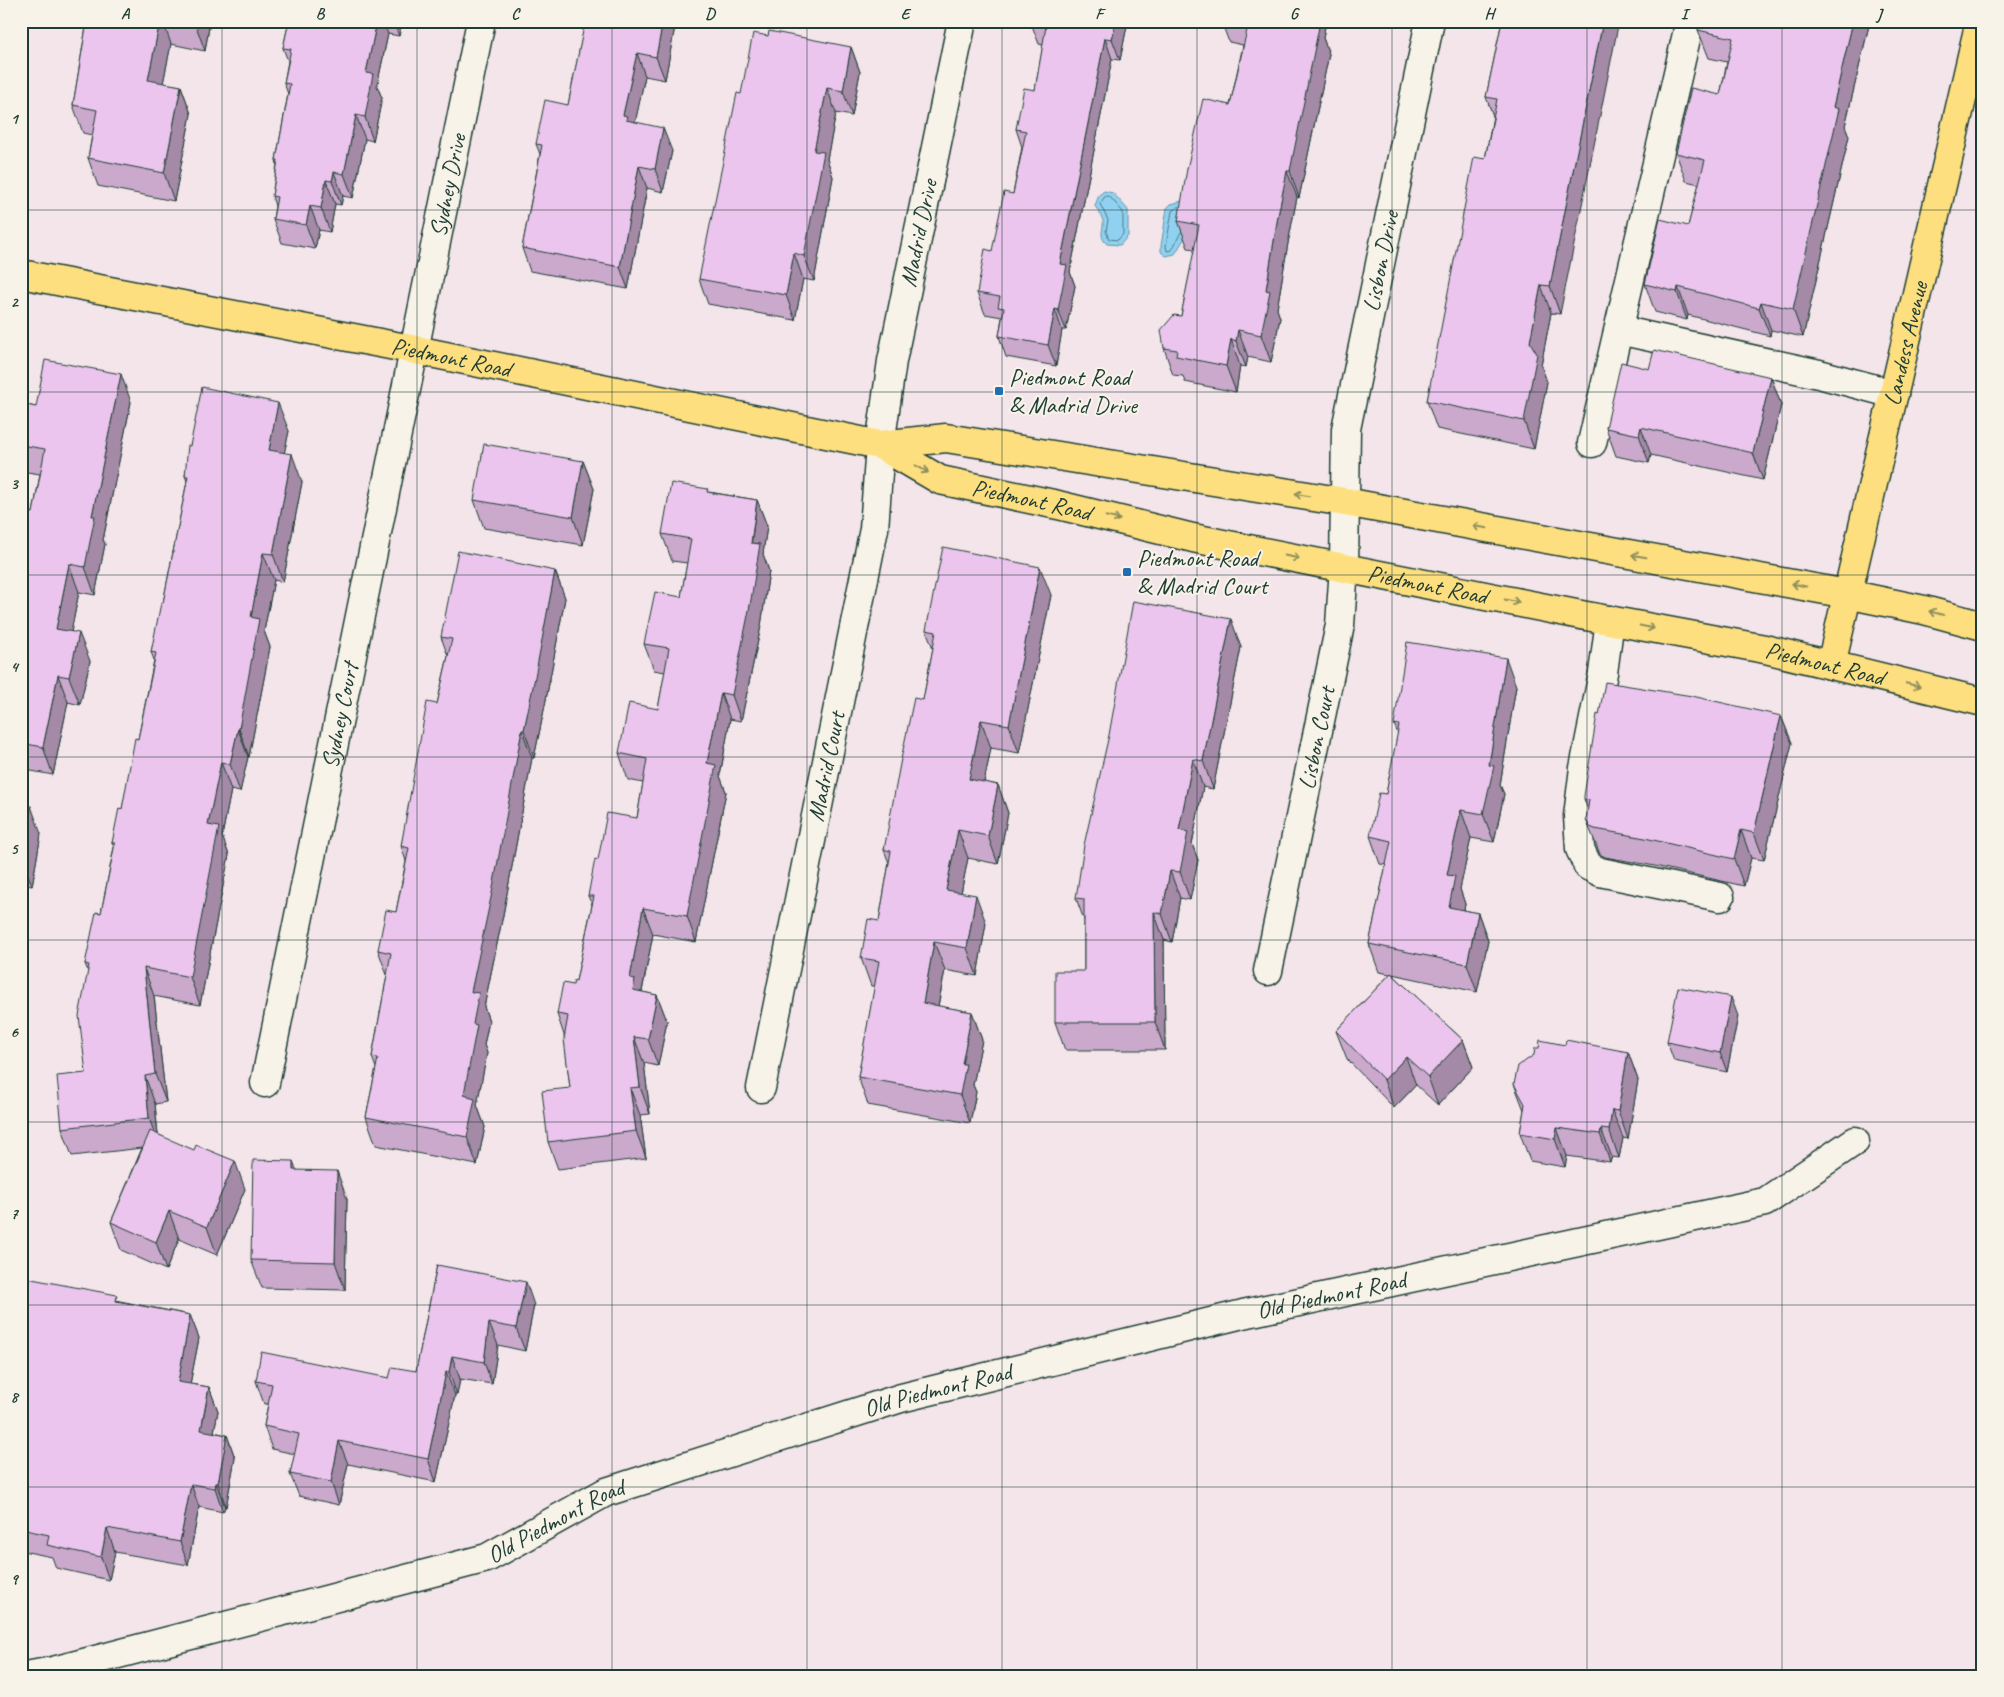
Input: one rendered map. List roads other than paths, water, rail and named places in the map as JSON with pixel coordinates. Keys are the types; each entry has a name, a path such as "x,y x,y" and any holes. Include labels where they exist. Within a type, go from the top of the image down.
{"main road":[{"name":"Landess Avenue","path":"1831,665 1894,394 1974,86 1981,26"},
{"name":"Piedmont Road","path":"21,274 416,350 880,445 946,438 1345,502 1847,594 1924,610 1983,626"},
{"name":"Piedmont Road","path":"880,445 940,480 1058,505 1193,538 1765,649 1983,702"}],"street":[{"name":"Sydney Drive","path":"416,350 481,21"},
{"name":"Madrid Drive","path":"880,445 892,361 962,21"},
{"name":"Lisbon Drive","path":"1345,502 1346,425 1430,21"},
{"path":"1592,443 1690,21"},
{"path":"1619,330 1819,374 1894,394"},
{"name":"Sydney Court","path":"265,1083 416,350"},
{"name":"Madrid Court","path":"761,1088 874,529 880,445"},
{"name":"Lisbon Court","path":"1268,971 1339,635 1344,567 1345,502"},
{"path":"1610,620 1603,673 1583,778 1578,816 1580,849 1588,866 1600,872 1720,897"},
{"name":"Old Piedmont Road","path":"26,1676 53,1671 486,1558 606,1492 901,1398 1243,1314 1765,1202 1855,1141"}],"water":[{"path":"1104,191 1113,193 1128,210 1128,236 1120,245 1107,244 1103,238 1103,221 1095,206 1099,195"},
{"path":"1182,201 1191,209 1184,239 1175,254 1166,256 1161,252 1161,246 1167,208 1171,204"}],"place":[{"name":"Piedmont Road & Madrid Drive","path":"999,391"},
{"name":"Piedmont Road & Madrid Court","path":"1127,572"}]}
